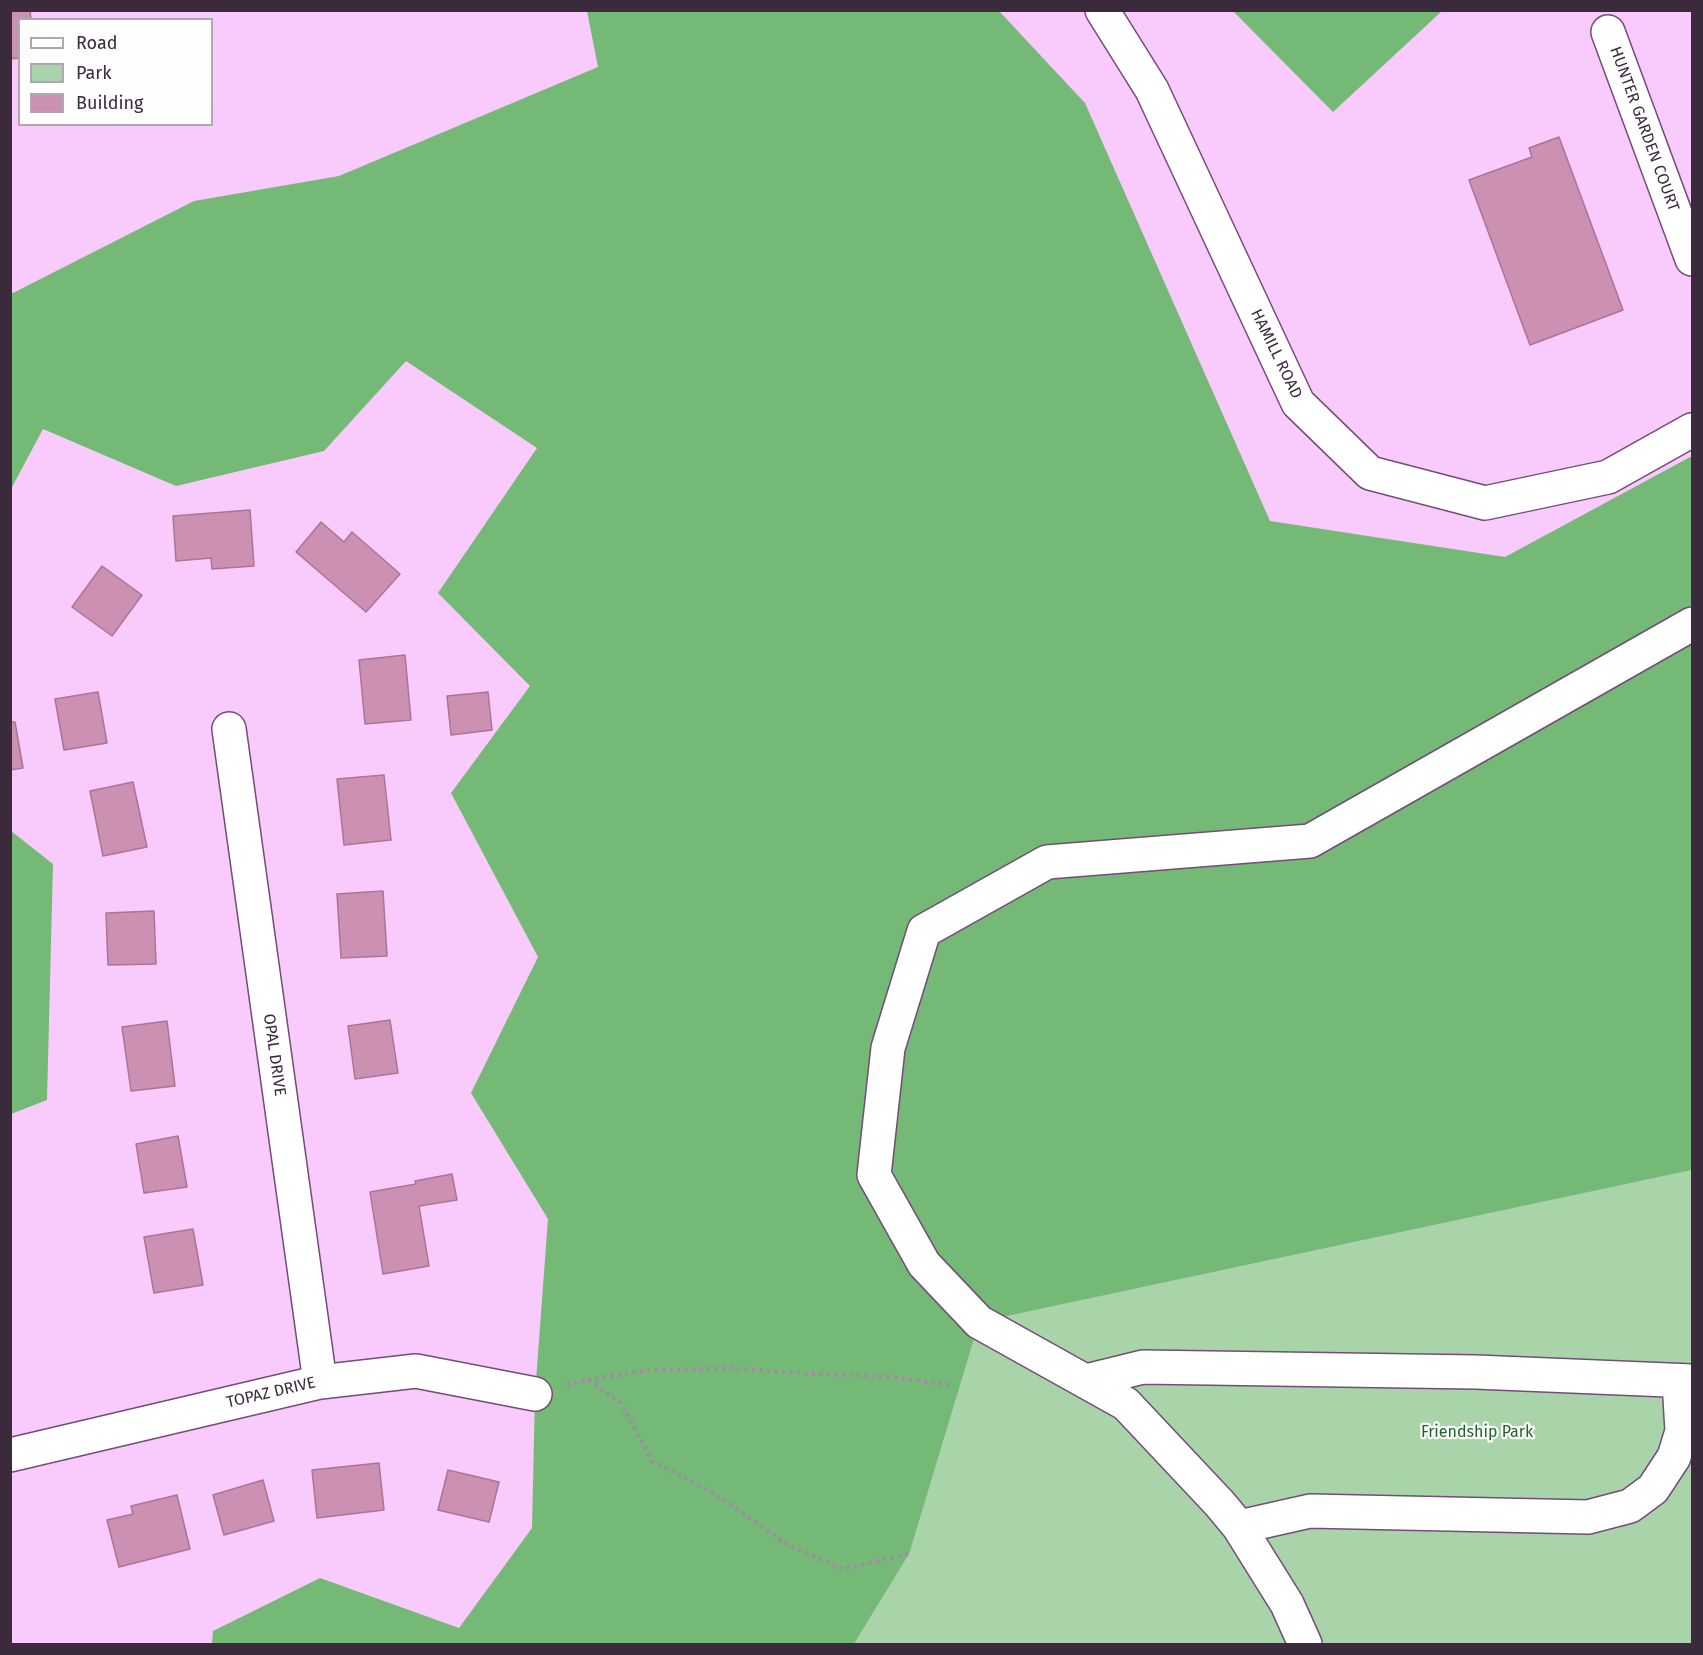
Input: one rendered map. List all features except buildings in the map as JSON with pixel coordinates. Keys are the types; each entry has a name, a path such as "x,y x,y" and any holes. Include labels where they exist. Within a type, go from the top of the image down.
{"street":[{"name":"HAMILL ROAD","path":"1102,10 1152,90 1298,403 1370,473 1485,503 1608,477 1692,430"},
{"name":"HUNTER GARDEN COURT","path":"1608,32 1692,259"},
{"path":"1305,1644 1287,1604 1239,1527 1126,1404 979,1322 924,1264 874,1175 888,1048 924,931 1047,862 1310,841 1692,624"},
{"name":"OPAL DRIVE","path":"229,729 320,1382"},
{"path":"1086,1381 1143,1366 1476,1372 1686,1381 1682,1431 1674,1457 1653,1489 1630,1506 1588,1517 1310,1511 1239,1527"},
{"name":"TOPAZ DRIVE","path":"10,1455 320,1382 417,1371 535,1394"}],"path":[{"path":"567,1385 588,1379 642,1371 732,1368 891,1377 949,1385"},
{"path":"588,1379 622,1404 652,1461 715,1494 790,1546 843,1569 909,1554"}],"green space":[{"path":"587,11 999,11 1085,103 1270,521 1505,557 1692,456 1692,1170 979,1322 909,1554 854,1644 212,1644 213,1631 320,1578 459,1628 532,1528 535,1394 548,1219 471,1093 538,957 451,793 530,686 438,593 537,448 406,361 324,451 176,486 43,429 11,489 11,294 194,201 339,176 598,67"},
{"path":"1233,11 1442,11 1333,112"},
{"path":"11,831 53,864 47,1100 11,1114"},
{"name":"Friendship Park","path":"1692,1170 1692,1644 854,1644 909,1554 949,1385 979,1322"}]}
